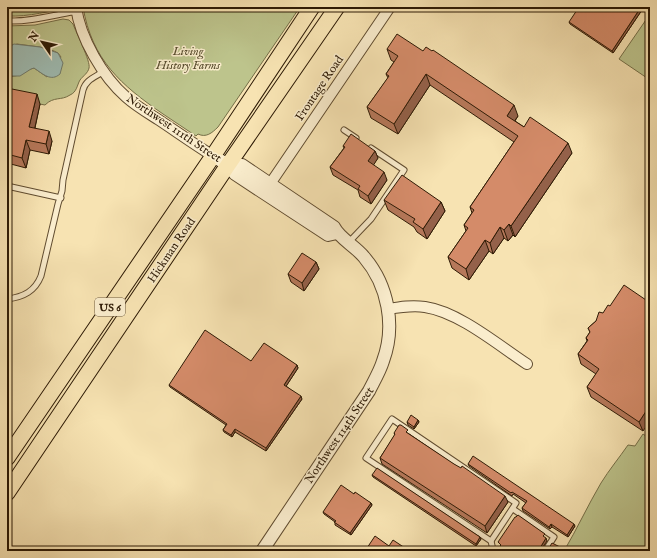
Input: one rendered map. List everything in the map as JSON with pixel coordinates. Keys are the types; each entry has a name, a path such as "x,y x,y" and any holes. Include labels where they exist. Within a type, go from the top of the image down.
{"main road":[{"name":"Hickman Road","path":"7,458 213,156 312,7"},
{"name":"Hickman Road","path":"7,493 228,165 337,7"}],"street":[{"name":"Frontage Road","path":"270,184 390,7"},
{"name":"Northwest 111th Street","path":"77,10 88,44 104,71 116,86 134,104 228,165 235,174 328,235 337,233"},
{"name":"Northwest 111th Street","path":"228,165 242,165 334,227 337,233 358,250 368,262 380,282 388,308"},
{"path":"388,308 410,306 426,307 445,312 466,323 527,364"},
{"name":"Northwest 114th Street","path":"262,551 369,391 378,374 384,360 387,346 389,321 388,308"}],"lane":[{"path":"7,21 16,22 33,20 77,10"},
{"path":"7,299 25,295 34,288 39,281 58,204 61,198 63,180 85,84 88,80 104,71"},
{"path":"344,130 362,142"},
{"path":"349,242 371,219 404,170 368,146"},
{"path":"7,186 61,198"},
{"path":"491,541 516,503 392,419 366,458 491,541 493,550 495,551"},
{"path":"512,509 554,537 545,551"}],"green space":[{"path":"7,7 72,7 23,16 7,16"},
{"name":"Living History Farms","path":"83,7 300,7 218,127 209,134 198,134 196,136 148,103 111,70 93,42 87,26"},
{"path":"650,14 650,80 619,59"},
{"path":"63,19 69,20 73,24 86,54 89,65 88,71 80,80 75,90 67,97 51,100 45,105 7,98 7,76 16,76 34,68 47,77 61,57 54,51 40,47 17,44 7,48 7,26 35,25"},
{"path":"643,434 650,439 650,551 564,551 604,478 628,445 635,446"}],"water":[{"path":"14,44 40,47 58,53 63,63 60,74 50,77 34,68 20,76 7,76 7,48"}],"building":[{"path":"579,7 641,7 612,51 569,22"},
{"path":"397,34 423,51 426,47 432,51 433,50 514,105 507,116 524,127 530,117 568,143 511,226 509,224 504,230 500,227 490,243 485,240 466,269 448,257 468,228 464,225 474,210 470,207 518,136 426,74 394,124 367,107 389,76 386,74 398,56 387,49"},
{"path":"7,88 37,94 29,127 49,131 46,144 26,140 22,158 7,154"},
{"path":"351,134 375,151 368,161 384,172 368,196 358,189 360,186 330,167 345,147 343,146"},
{"path":"402,175 441,202 423,229 413,222 415,219 384,200"},
{"path":"302,253 316,262 302,283 288,274"},
{"path":"624,285 646,300 650,293 650,405 639,422 587,387 599,369 578,354 588,340 586,338 590,332 588,328 596,321 599,312 603,313 608,305 610,306"},
{"path":"205,330 251,361 264,343 297,365 284,385 301,396 266,448 235,429 231,435 223,430 227,424 169,385"},
{"path":"411,415 418,420 414,427 407,422"},
{"path":"399,425 408,430 406,432 454,464 461,468 462,466 505,496 485,526 380,458"},
{"path":"473,456 574,524 567,535 551,524 549,527 522,508 527,501 512,492 511,493 468,464"},
{"path":"377,468 480,537 476,544 372,475"},
{"path":"341,485 354,494 355,492 371,503 350,533 323,512"},
{"path":"518,515 545,534 543,536 546,538 540,548 541,551 499,551 502,547 498,542 515,517"},
{"path":"375,536 389,546 393,540 405,548 403,551 365,551"},
{"path":"552,543 560,547 557,551 547,551"}]}
